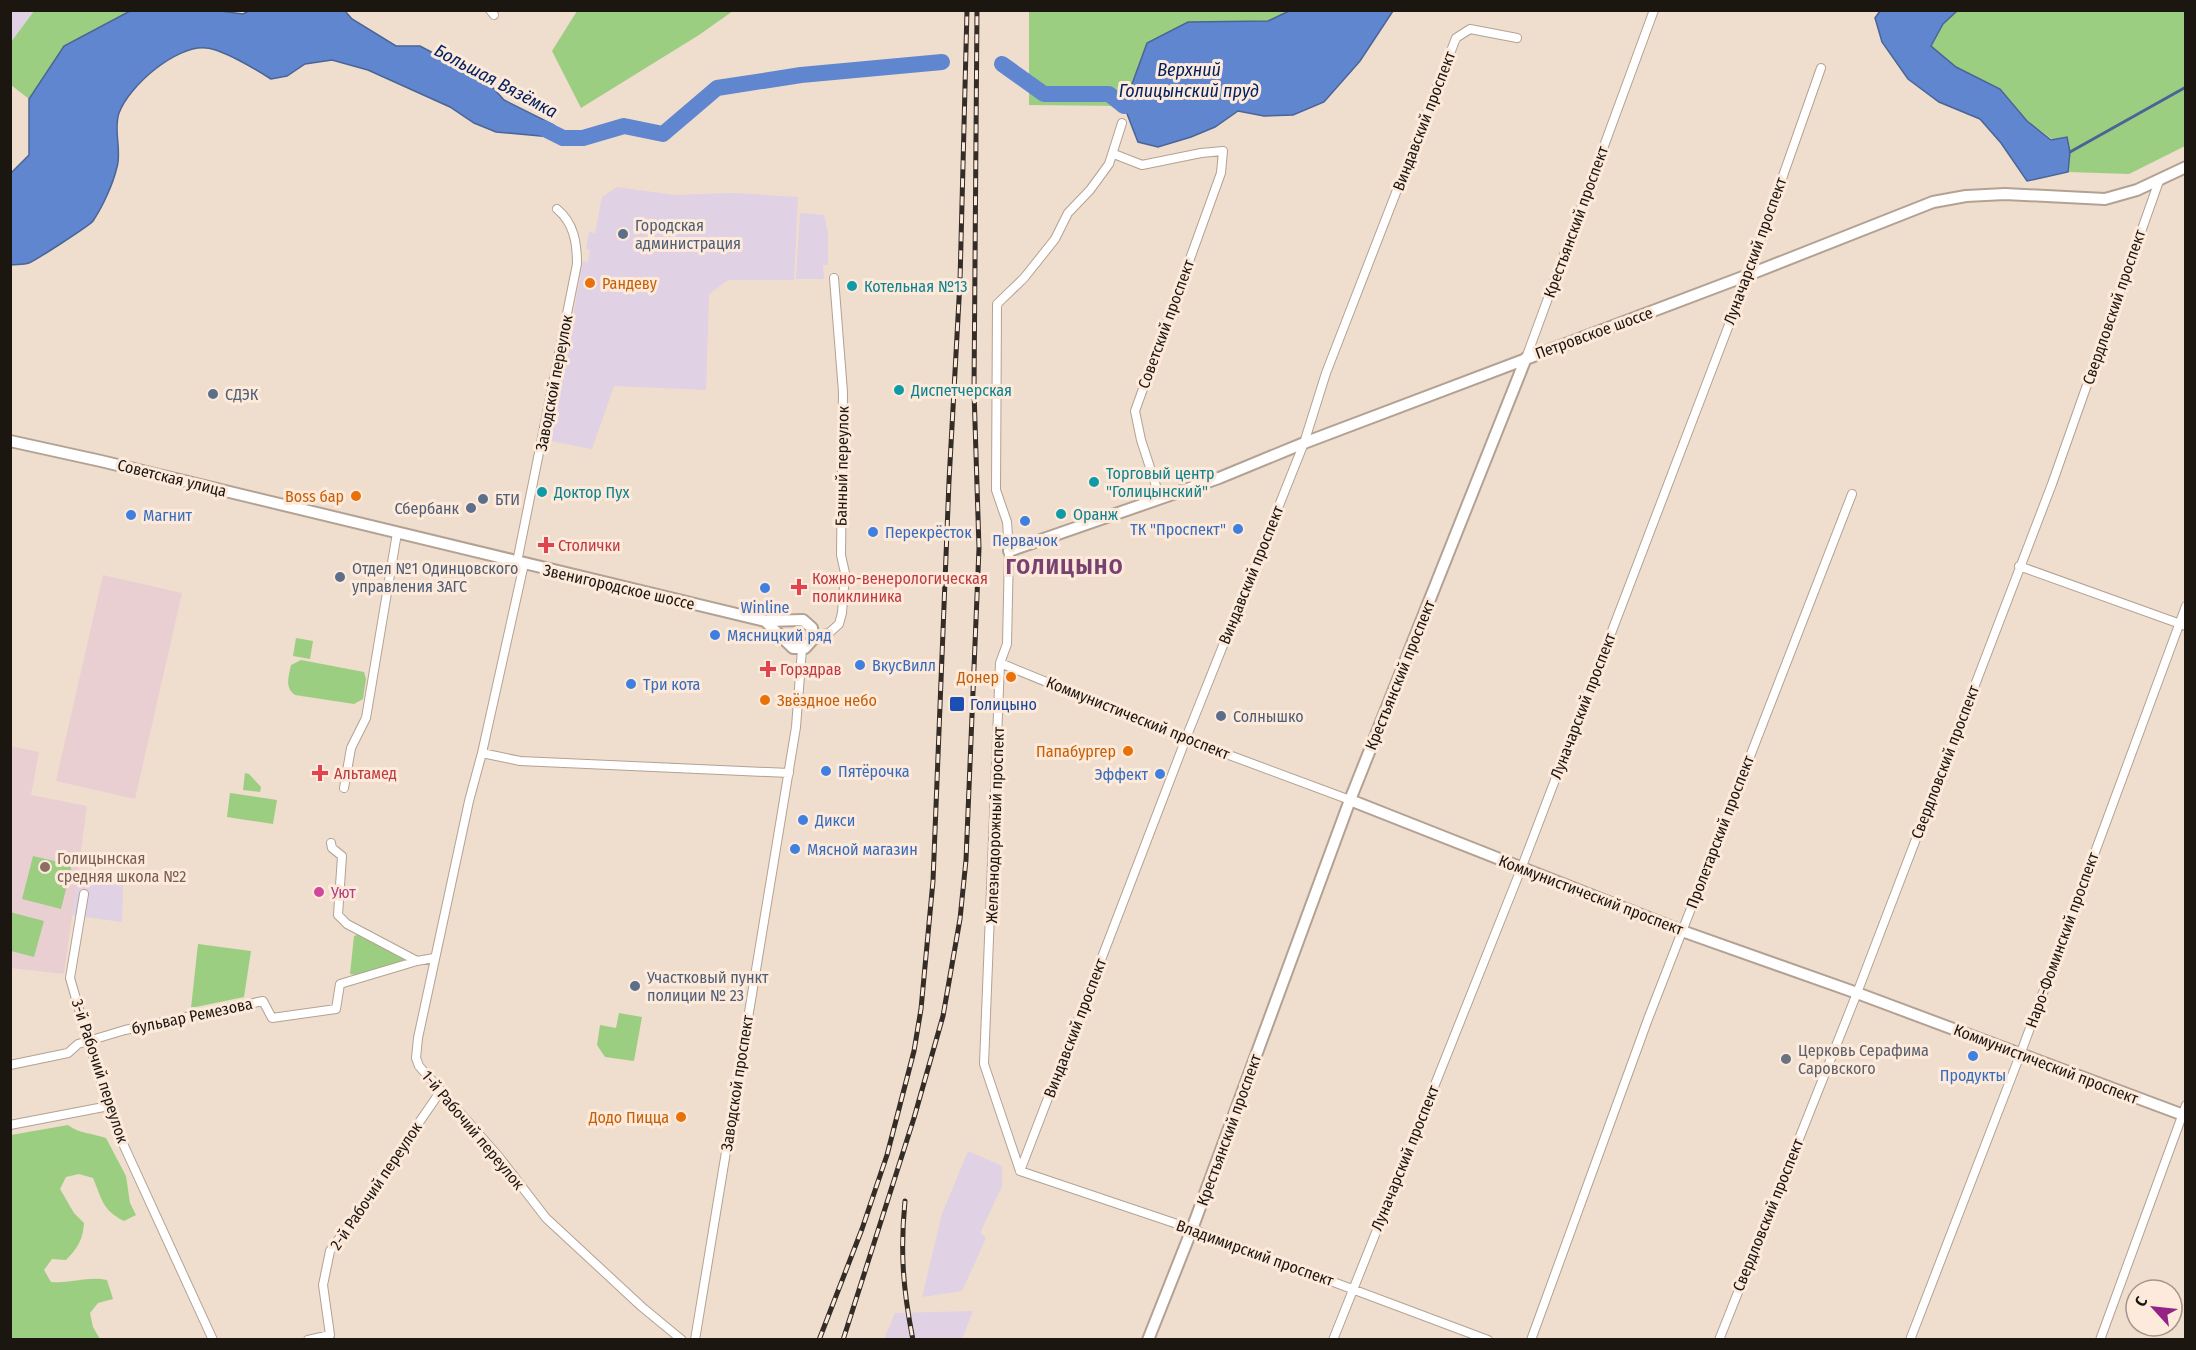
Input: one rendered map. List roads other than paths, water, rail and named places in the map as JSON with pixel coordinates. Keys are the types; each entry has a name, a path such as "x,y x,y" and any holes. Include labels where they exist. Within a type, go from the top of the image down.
{"street":[{"name":"Крестьянский проспект","path":"1148,1340 1192,1229 1350,800 1526,358 1654,10"},
{"name":"Виндавский проспект","path":"1020,1171 1186,739 1304,443 1326,373 1456,38 1470,29 1517,38"},
{"name":"Луначарский проспект","path":"1333,1340 1521,869 1748,275 1821,68"},
{"name":"Железнодорожный проспект","path":"1020,1171 984,1064 1000,722 1000,663 1007,644 1009,551 1007,522 996,490 997,304 1024,278 1055,239 1068,213 1109,164 1122,123"},
{"name":"Советский проспект","path":"1114,154 1142,165 1223,151 1221,173 1135,411 1141,440 1160,498"},
{"name":"Петровское шоссе","path":"1009,551 1219,478 1304,443 1748,275 1933,202 1966,196 2005,194 2105,199 2137,190 2186,167"},
{"name":"Свердловский проспект","path":"1719,1340 1857,993 2052,484 2159,181"},
{"name":"Заводской переулок","path":"520,563 577,264 574,236 568,221 557,209"},
{"name":"Банный переулок","path":"813,636 828,633 839,624 843,613 845,573 841,555 843,392 834,278"},
{"name":"Советская улица","path":"10,441 161,475 333,518"},
{"name":"Пролетарский проспект","path":"1531,1340 1682,931 1852,494"},
{"name":"Звенигородское шоссе","path":"333,518 765,621 794,621"},
{"path":"344,788 351,748 366,718 397,533"},
{"name":"1-й Рабочий переулок","path":"520,563 482,753 469,801 418,1038 416,1058 419,1066 440,1092 499,1157 546,1218 682,1340"},
{"path":"2019,566 2182,625"},
{"name":"Наро-Фоминский проспект","path":"1910,1340 2182,625 2186,606"},
{"path":"765,621 794,648 802,649 810,644 813,636 812,628 808,623 800,620 794,621 786,628 785,639"},
{"name":"Заводской проспект","path":"695,1340 789,773 799,706 802,649"},
{"name":"Коммунистический проспект","path":"1000,663 1186,739 1350,800 1682,931 1857,993 2020,1055 2184,1112"},
{"path":"482,753 520,761 789,773"},
{"path":"331,843 332,848 342,856 338,915 347,924 417,961"},
{"name":"3-й Рабочий переулок","path":"84,894 70,978 88,1041 119,1135 213,1340"},
{"name":"бульвар Ремезова","path":"10,1065 68,1053 78,1044 125,1030 263,1001 272,1018 336,1009 340,984 417,961 435,958"},
{"name":"2-й Рабочий переулок","path":"308,1340 330,1335 323,1285 330,1251 370,1197 440,1092"},
{"path":"10,1125 109,1106"},
{"path":"2100,1340 2184,1112"},
{"name":"Владимирский проспект","path":"1020,1171 1192,1229 1488,1340"}],"water":[{"path":"251,10 345,11 352,19 396,46 420,46 456,65 477,70 504,100 554,125 563,138 496,132 474,123 450,107 368,70 332,60 305,64 287,76 271,79 221,52 206,48 194,49 181,53 155,69 124,102 117,119 119,154 117,167 107,195 93,221 34,261 11,265 11,173 29,155 29,99 64,46 130,11 220,11 243,14"},
{"name":"Верхний Голицынский пруд","path":"1289,11 1393,11 1360,61 1324,102 1293,115 1264,116 1238,111 1215,127 1191,137 1158,147 1138,142 1124,106 1147,43 1188,22 1268,21"},
{"path":"1880,11 1957,11 1943,24 1931,46 1956,67 2000,89 2027,121 2051,140 2067,137 2070,152 2068,172 2027,181 2001,143 1980,119 1939,102 1908,79 1882,42 1875,18"}],"waterway":[{"name":"Большая Вязёмка","path":"543,128 563,138 583,138 624,126 663,134 717,88 801,75 942,62"},
{"name":"Большая Вязёмка","path":"1002,64 1044,94 1109,94 1124,106 1145,101"},
{"name":"Большая Вязёмка","path":"2070,152 2186,87"}],"railway":[{"path":"819,1340 862,1229 887,1155 914,1051 921,1009 933,881 949,481 960,281 967,10"},
{"path":"843,1340 914,1118 943,1016 960,919 966,860 979,548 974,391 977,10"},
{"path":"905,1201 903,1270 913,1340"}],"place":[{"name":"Городская администрация","path":"623,234"},
{"name":"Рандеву","path":"590,283"},
{"name":"Котельная №13","path":"852,286"},
{"name":"Диспетчерская","path":"899,390"},
{"name":"СДЭК","path":"213,394"},
{"name":"Торговый центр \"Голицынский\"","path":"1094,482"},
{"name":"Доктор Пух","path":"542,492"},
{"name":"Boss бар","path":"356,496"},
{"name":"БТИ","path":"483,499"},
{"name":"Сбербанк","path":"471,508"},
{"name":"Оранж","path":"1061,514"},
{"name":"Магнит","path":"131,515"},
{"name":"Первачок","path":"1025,521"},
{"name":"ТК \"Проспект\"","path":"1238,529"},
{"name":"Перекрёсток","path":"873,532"},
{"name":"Столички","path":"546,545"},
{"name":"Отдел №1 Одинцовского управления ЗАГС","path":"340,577"},
{"name":"Кожно-венерологическая поликлиника","path":"799,587"},
{"name":"Winline","path":"765,588"},
{"name":"Мясницкий ряд","path":"715,635"},
{"name":"ВкусВилл","path":"860,665"},
{"name":"Горздрав","path":"768,669"},
{"name":"Донер","path":"1011,677"},
{"name":"Три кота","path":"631,684"},
{"name":"Звёздное небо","path":"765,700"},
{"name":"Голицыно","path":"957,704"},
{"name":"Солнышко","path":"1221,716"},
{"name":"Папабургер","path":"1128,751"},
{"name":"Пятёрочка","path":"826,771"},
{"name":"Альтамед","path":"320,773"},
{"name":"Эффект","path":"1160,774"},
{"name":"Дикси","path":"803,820"},
{"name":"Мясной магазин","path":"795,849"},
{"name":"Голицынская средняя школа №2","path":"45,867"},
{"name":"Уют","path":"319,892"},
{"name":"Участковый пункт полиции № 23","path":"635,986"},
{"name":"Продукты","path":"1973,1056"},
{"name":"Церковь Серафима Саровского","path":"1786,1059"},
{"name":"Додо Пицца","path":"681,1117"}],"district":[{"name":"ГОЛИЦЫНО","path":"1065,566"}]}
